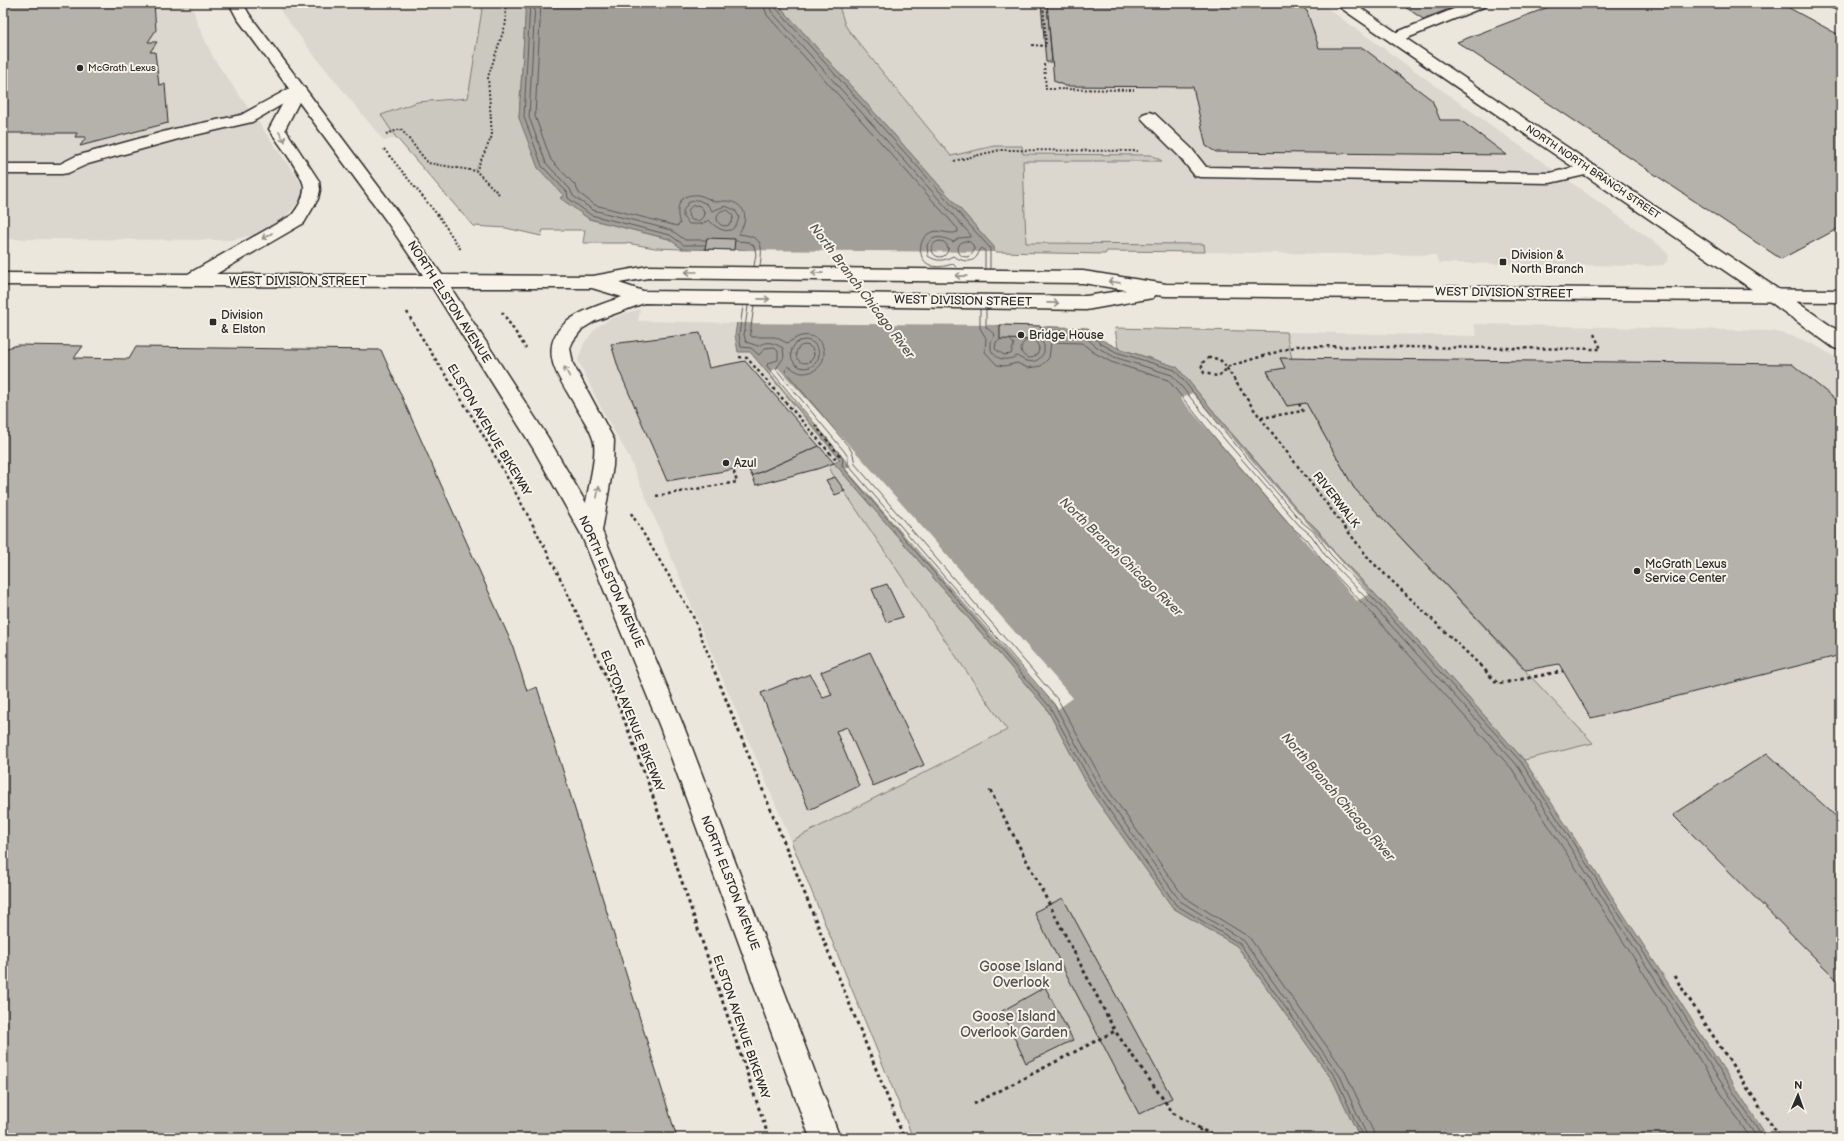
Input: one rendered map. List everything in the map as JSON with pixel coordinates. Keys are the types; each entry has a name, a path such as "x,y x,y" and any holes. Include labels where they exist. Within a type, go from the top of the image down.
{"main road":[{"name":"NORTH ELSTON AVENUE","path":"236,3 242,15 391,215 437,281 540,442 592,531 672,727 825,1138"},
{"name":"NORTH NORTH BRANCH STREET","path":"1344,3 1775,296 1841,343"},
{"path":"1395,38 1481,3"},
{"path":"1834,3 1841,7"},
{"path":"3,169 62,169 82,160 180,133 246,118 297,90"},
{"path":"190,280 298,219 306,208 311,195 312,183 277,129 297,90"},
{"path":"1149,117 1185,152 1201,172 1550,178 1588,169"},
{"name":"WEST DIVISION STREET","path":"3,279 593,282 648,272 730,272 1083,277 1166,290 1841,296"},
{"name":"WEST DIVISION STREET","path":"593,282 643,297 1000,302 1086,303 1166,290"},
{"path":"592,531 603,466 604,440 563,364 561,348 564,340 575,324 588,316 643,297"}],"path":[{"path":"476,171 492,136 488,77 506,23 505,3"},
{"path":"1032,45 1046,46 1043,3"},
{"path":"1044,64 1046,89 1134,90"},
{"path":"386,134 401,129 428,162 476,171 499,194"},
{"path":"954,161 1000,150 1185,152"},
{"path":"1226,367 1297,346 1600,349 1594,334"},
{"name":"ELSTON AVENUE BIKEWAY","path":"421,337 478,426 524,505 592,645 622,714 648,782 769,1138"},
{"path":"739,357 747,358 834,458 839,454 815,425"},
{"path":"1208,358 1216,358 1223,362 1226,367 1224,373 1213,376 1204,373 1200,364 1208,358"},
{"name":"RIVERWALK","path":"1226,367 1261,418 1370,560 1464,648 1498,684 1563,671"},
{"path":"1261,418 1303,411 1300,404"},
{"path":"826,454 830,453"},
{"path":"656,496 737,482 733,469"},
{"path":"639,526 692,614 904,1138"},
{"path":"990,790 1115,1031 1173,1113 1217,1138"},
{"path":"1674,976 1780,1138"},
{"path":"974,1104 1115,1031"},
{"path":"1199,1138 1200,1129"}],"shaded area":[{"path":"3,3 191,3 198,25 214,59 301,183 303,196 284,219 258,234 232,240 3,239"},
{"path":"277,3 526,3 519,118 586,230 543,230 541,236 506,228 473,226 396,138 384,141 314,55 282,13"},
{"path":"777,3 1320,3 1663,248 1669,256 1663,265 1648,266 1439,263 1435,255 1107,251 1107,254 994,252 994,247"},
{"path":"640,309 638,321 737,323 735,335 738,352 750,352 840,460 834,463 1047,709 791,841 628,455 602,410 578,360 584,343 597,327 611,318"},
{"path":"1474,324 1773,331 1798,338 1817,346 1841,361 1841,1138 1768,1138 1524,760 1334,552 1317,529 1233,435 1177,367 1118,348 1115,328 1477,336"}],"green space":[{"path":"483,3 526,3 519,118 565,196 561,197 589,219 669,239 683,249 655,248 626,243 583,243 585,230 543,230 541,236 506,228 473,226 395,136 381,115 417,102 468,98"},
{"path":"777,3 838,3 845,25 849,31 951,156 994,146 1022,146 1023,154 1151,155 1162,161 1023,161 1026,243 1204,244 1205,252 1107,251 1105,254 994,252 994,247"},
{"path":"1115,328 1286,332 1292,359 1280,358 1285,368 1267,372 1287,406 1306,403 1354,488 1593,743 1524,760 1378,597 1334,552 1317,529 1306,519 1233,435 1177,367 1118,348"},
{"name":"Goose Island Overlook","path":"834,463 1047,709 1093,795 1173,908 1237,946 1333,1081 1360,1138 913,1138 791,841 1007,730 832,473 828,465"}],"water":[{"name":"North Branch Chicago River","path":"526,3 777,3 994,247 995,325 1088,328 1102,340 1118,348 1177,367 1233,435 1306,519 1317,529 1334,552 1378,597 1524,760 1768,1138 1360,1138 1333,1081 1237,946 1173,908 1093,795 1047,709 834,463 840,460 750,352 738,352 735,335 747,250 683,249 669,239 589,219 560,198 564,196 538,168 519,118"}],"pier":[{"path":"734,250 996,252 997,323 1000,323 1000,325 735,323 745,251 734,252"},
{"path":"778,368 863,460 1073,698 1058,709 846,469 851,466 769,372"},
{"path":"1192,393 1370,594 1357,601 1180,398"}],"building":[{"name":"McGrath Lexus","path":"3,3 154,3 156,30 148,42 157,42 150,52 155,52 159,85 165,84 168,123 80,146 86,137 75,137 77,133 3,133"},
{"path":"1041,3 1047,3 1052,62 1046,62"},
{"path":"1047,3 1296,3 1307,11 1319,48 1363,48 1432,100 1440,120 1460,120 1507,155 1216,152 1206,146 1193,87 1065,86 1054,81"},
{"path":"1399,3 1465,3 1423,19"},
{"path":"1559,3 1780,3 1841,36 1841,227 1781,259 1457,42"},
{"path":"707,238 735,239 734,250 705,249"},
{"name":"Bridge House","path":"1000,325 1041,326 1041,340 1000,339"},
{"path":"700,333 709,368 745,361 819,446 752,476 747,467 667,481 619,370 611,344"},
{"path":"18,345 83,346 74,358 129,359 136,347 381,350 512,644 527,691 537,687 677,1138 3,1138 3,349"},
{"name":"McGrath Lexus Service Center","path":"1280,358 1792,364 1841,404 1841,655 1591,718 1559,664 1526,670 1354,488 1306,403 1287,406 1267,371 1285,368"},
{"path":"819,446 834,463 756,485 752,476"},
{"path":"835,477 845,491 835,495 826,480"},
{"path":"887,584 903,617 886,622 872,589"},
{"path":"870,652 924,765 873,786 847,727 836,731 859,786 809,810 761,693 810,674 823,698 832,695 821,672"},
{"path":"1767,753 1841,821 1841,984 1673,815"},
{"path":"1063,898 1172,1098 1139,1114 1034,912"},
{"path":"1045,987 1073,1040 1026,1063 1002,1011"}],"place":[{"name":"McGrath Lexus","path":"80,68"},
{"name":"Division & North Branch","path":"1503,262"},
{"name":"Division & Elston","path":"213,322"},
{"name":"Bridge House","path":"1021,335"},
{"name":"Azul","path":"726,463"},
{"name":"McGrath Lexus Service Center","path":"1637,571"}],"park label":[{"name":"Goose Island Overlook Garden","path":"1014,1024"}]}
